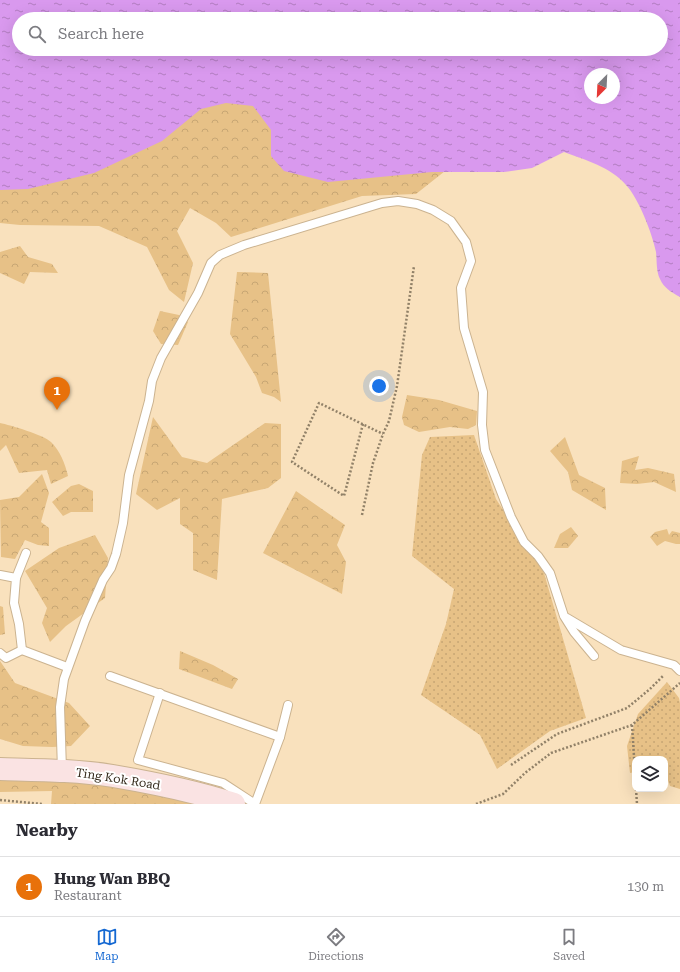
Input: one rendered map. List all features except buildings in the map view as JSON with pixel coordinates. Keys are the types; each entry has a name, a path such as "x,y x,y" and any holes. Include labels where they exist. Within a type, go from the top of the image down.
{"main road":[{"name":"Ting Kok Road","path":"0,770 62,771 112,776 205,795 234,804"}],"lane":[{"path":"62,771 60,706 67,667 103,580 111,568 116,554 123,523 129,475 149,401 152,381 161,358 198,293 211,262 220,254 244,245 382,203 398,201 418,204 433,210 451,221 466,242 471,261 461,288 464,328 483,392 482,425 485,450 511,517 524,542 538,556 550,573 564,616 574,632 594,656"},
{"path":"22,650 19,624 14,604 16,578 26,553"},
{"path":"0,575 16,578"},
{"path":"564,616 620,650 677,668"},
{"path":"0,653 6,658 22,650 67,667"},
{"path":"110,676 280,737"},
{"path":"160,693 138,760 224,783 255,804 280,737 288,705"}],"path":[{"path":"362,515 373,463 389,421 397,386 414,266"},
{"path":"364,424 344,496 292,462 319,403 364,424 383,434"},
{"path":"512,766 557,734 627,708 677,668"},
{"path":"476,804 503,794 525,773 551,753 632,725 680,683"},
{"path":"632,725 634,756"},
{"path":"636,792 637,804"},
{"path":"0,800 42,804"}],"green space":[{"path":"197,86 483,141 416,194 362,196 231,237 216,223 190,208 177,231 193,263 184,302 169,290 147,247 99,226 20,225 0,223 0,125"},
{"path":"20,246 28,257 52,264 58,273 30,272 24,284 0,273 0,252"},
{"path":"237,272 268,273 281,402 274,397 262,393 256,377 230,334"},
{"path":"160,311 179,315 188,322 178,345 161,344 153,331"},
{"path":"407,395 439,400 477,411 476,425 468,429 450,427 419,432 404,425 402,417"},
{"path":"153,417 182,457 207,463 265,423 281,424 281,478 268,488 222,499 217,580 193,570 193,533 180,524 180,498 157,510 136,494"},
{"path":"0,423 34,433 51,442 62,458 68,476 51,484 47,470 19,473 6,445 0,451"},
{"path":"474,435 496,499 544,573 586,718 550,731 497,769 480,735 421,695 446,624 454,589 412,556 422,455 430,437"},
{"path":"565,437 579,475 605,488 606,510 572,490 568,472 550,451"},
{"path":"639,456 635,470 648,468 674,474 676,492 654,482 637,484 620,483 622,461"},
{"path":"42,474 49,493 41,522 49,528 49,546 38,545 25,540 15,559 1,557 0,500 19,497"},
{"path":"79,484 93,491 93,512 71,512 63,516 52,502 71,486"},
{"path":"296,491 345,525 337,545 346,562 342,594 263,553"},
{"path":"571,527 578,536 568,548 554,548 560,534"},
{"path":"667,529 669,535 672,531 680,533 680,544 665,541 657,546 650,537 655,532"},
{"path":"95,535 108,558 105,598 66,626 50,642 42,623 47,608 25,571 59,548"},
{"path":"0,606 3,607 5,634 0,635"},
{"path":"180,651 213,665 238,679 232,689 179,669"},
{"path":"0,661 15,683 69,703 90,726 71,746 23,746 0,739"},
{"path":"667,682 679,698 680,789 670,786 668,780 668,756 632,756 632,773 630,773 627,746 638,714"},
{"path":"68,778 203,804 51,804 52,791 0,792 0,779"}],"water":[{"path":"0,0 680,0 680,297 666,287 660,279 657,269 656,252 651,235 640,207 631,191 613,173 589,161 564,152 532,168 504,172 432,172 328,182 284,171 271,156 271,130 253,106 226,103 201,109 162,141 94,173 28,189 0,190"}],"place":[{"name":"Hung Wan BBQ","path":"57,410"}]}
